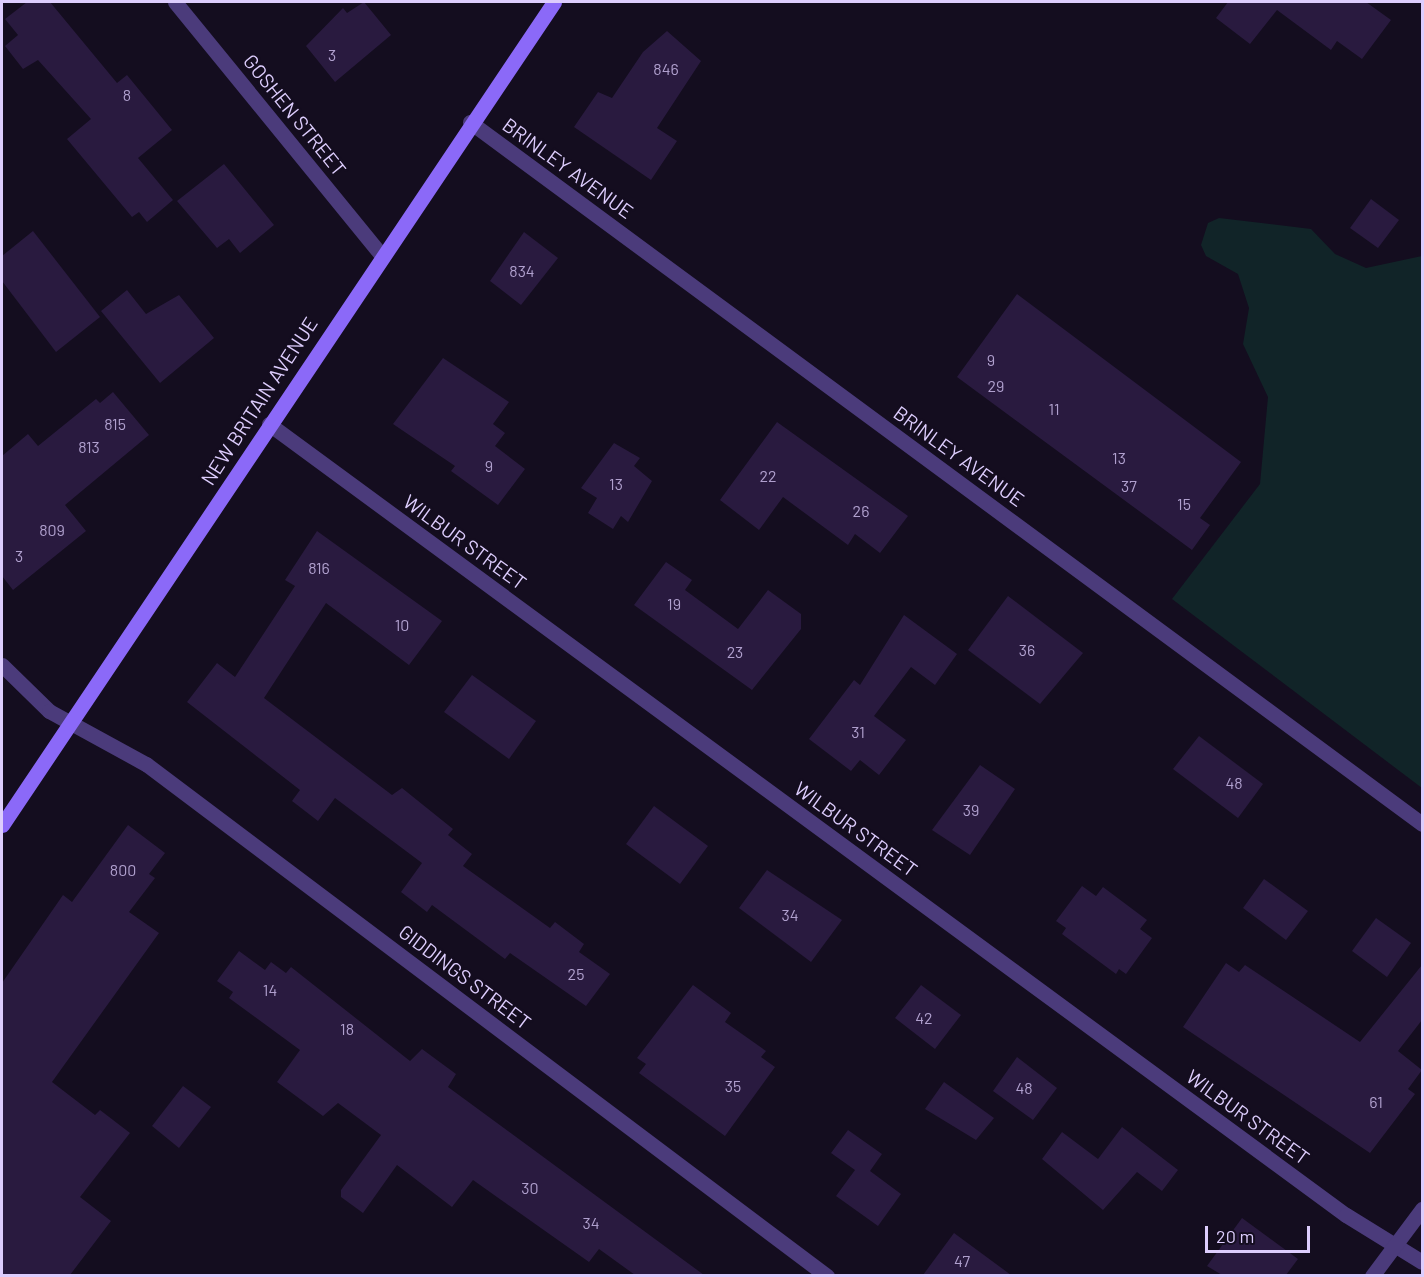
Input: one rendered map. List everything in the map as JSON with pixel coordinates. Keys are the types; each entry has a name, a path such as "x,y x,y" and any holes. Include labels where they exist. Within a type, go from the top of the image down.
{"main road":[{"name":"NEW BRITAIN AVENUE","path":"2,825 470,122 554,2"}],"street":[{"name":"GOSHEN STREET","path":"176,2 381,255"},
{"name":"BRINLEY AVENUE","path":"470,122 1422,824"},
{"name":"WILBUR STREET","path":"269,424 1336,1208 1422,1262"},
{"name":"GIDDINGS STREET","path":"2,665 30,697 70,724 146,764 827,1275"},
{"path":"1372,1275 1422,1209"}],"green space":[{"path":"1219,218 1311,229 1335,254 1366,268 1422,256 1422,788 1172,599 1260,484 1268,397 1243,344 1249,308 1238,274 1206,256 1201,245 1208,223"}],"building":[{"path":"27,2 50,2 117,83 127,75 172,130 138,158 173,200 147,222 139,212 132,217 67,139 91,119 38,60 23,69 5,46 18,35 5,19"},
{"path":"364,2 391,35 335,82 306,46 343,8 347,13"},
{"path":"1228,2 1366,2 1391,20 1362,59 1337,41 1331,50 1277,10 1250,44 1216,18"},
{"path":"667,31 701,61 657,128 677,141 651,180 574,127 598,92 612,98 643,52"},
{"path":"224,164 274,225 240,253 229,239 217,248 177,201"},
{"path":"1371,199 1399,220 1378,248 1350,228"},
{"path":"33,231 100,317 56,352 2,281 2,256"},
{"path":"524,232 558,258 521,305 490,281"},
{"path":"127,290 146,314 179,295 214,338 160,383 101,311"},
{"path":"1017,294 1241,462 1200,518 1210,525 1192,550 957,377"},
{"path":"443,358 509,402 493,424 505,433 495,446 525,469 498,505 451,471 455,466 393,424"},
{"path":"113,392 149,435 65,505 86,531 13,590 2,576 2,456 28,434 38,446 96,399 100,403"},
{"path":"777,422 908,516 880,553 855,534 848,545 783,497 759,530 720,500"},
{"path":"614,443 640,458 634,466 652,481 628,522 621,516 613,529 588,513 597,498 581,488"},
{"path":"317,531 442,621 409,665 326,603 264,698 392,795 402,788 453,829 448,835 472,854 463,866 550,928 555,922 584,944 579,952 610,974 586,1006 510,953 505,959 432,905 427,912 401,892 422,863 335,798 318,821 292,801 300,790 187,702 217,663 235,677 295,586 285,580"},
{"path":"666,562 692,580 685,590 738,629 768,590 801,614 801,629 752,690 634,605"},
{"path":"1008,596 1083,653 1040,704 968,650"},
{"path":"904,615 957,654 935,685 911,667 874,716 906,740 879,775 860,760 851,771 809,739 854,680 860,685"},
{"path":"472,675 536,721 509,759 444,712"},
{"path":"1199,736 1263,784 1238,818 1173,769"},
{"path":"980,765 1015,789 970,855 932,830"},
{"path":"654,806 708,846 680,884 626,844"},
{"path":"128,825 165,853 149,874 155,878 129,912 159,933 52,1082 95,1115 100,1110 130,1133 80,1197 111,1221 70,1275 2,1275 2,983 63,895 72,902"},
{"path":"767,870 842,920 811,962 739,908"},
{"path":"1264,879 1308,911 1286,940 1243,908"},
{"path":"1082,886 1096,896 1103,887 1147,920 1140,929 1152,938 1126,974 1119,969 1116,974 1062,934 1066,928 1056,921"},
{"path":"1376,918 1411,943 1387,977 1352,951"},
{"path":"239,951 265,970 271,962 286,973 291,967 410,1061 422,1049 456,1074 448,1087 704,1275 635,1275 599,1249 589,1262 473,1180 452,1207 397,1165 363,1213 341,1197 341,1190 381,1135 338,1103 323,1116 277,1082 300,1050 229,998 233,992 217,981"},
{"path":"1226,963 1239,972 1245,965 1360,1042 1422,965 1422,1020 1398,1051 1422,1070 1408,1089 1415,1094 1370,1153 1183,1027"},
{"path":"693,985 731,1013 725,1022 766,1051 761,1057 775,1067 725,1136 639,1073 646,1064 637,1058"},
{"path":"921,985 961,1015 935,1049 895,1018"},
{"path":"1017,1057 1057,1088 1033,1120 993,1091"},
{"path":"944,1082 994,1118 976,1140 925,1109"},
{"path":"183,1086 211,1107 179,1148 152,1126"},
{"path":"1122,1127 1178,1170 1162,1191 1137,1172 1103,1210 1042,1159 1062,1132 1098,1159"},
{"path":"848,1130 882,1154 870,1171 901,1194 878,1226 836,1196 855,1170 831,1153"},
{"path":"1242,1218 1298,1259 1286,1275 1222,1275 1207,1266"},
{"path":"954,1233 1011,1275 923,1275"}]}
